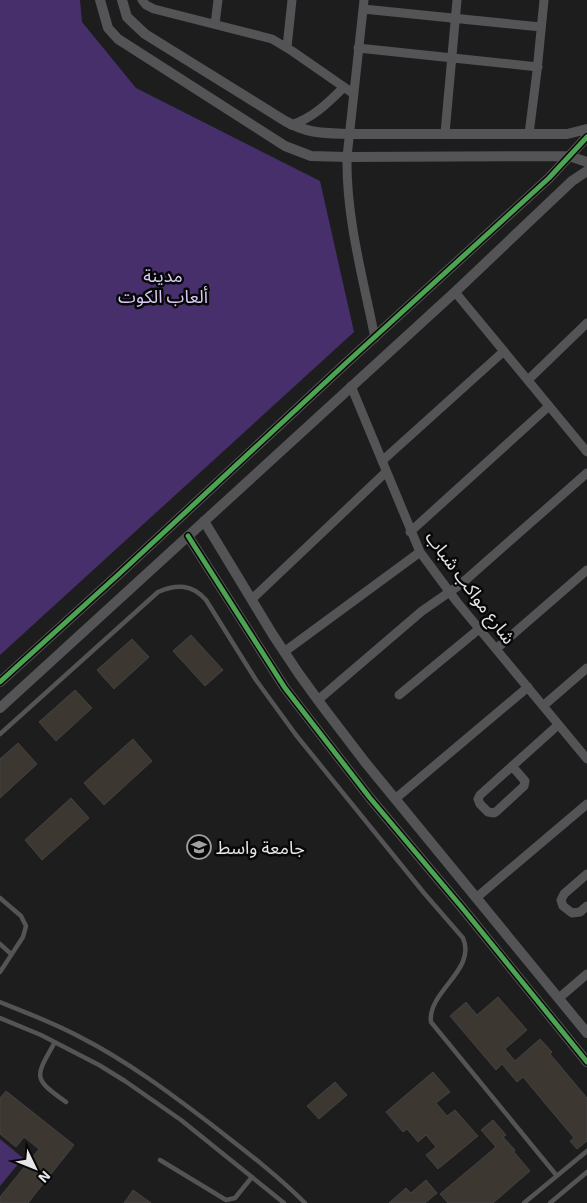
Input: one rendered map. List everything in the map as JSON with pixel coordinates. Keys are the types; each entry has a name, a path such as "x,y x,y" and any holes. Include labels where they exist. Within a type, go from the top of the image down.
{"street":[{"path":"100,0 104,21 112,34 129,48 267,136 294,150 311,156 347,158 570,156 587,162"},
{"path":"122,0 127,17 138,28 292,125 311,132 350,134 567,134 587,129"},
{"path":"142,0 146,5 154,9 272,39 287,47 354,94"},
{"path":"215,24 218,0"},
{"path":"287,47 292,0"},
{"path":"445,134 457,0"},
{"path":"529,134 544,0"},
{"path":"375,338 351,215 347,175 347,158 364,4 455,19 541,27"},
{"path":"358,48 538,67"},
{"path":"292,125 315,114 344,87"},
{"path":"0,682 120,574 553,174 587,137"},
{"path":"545,156 556,157 561,161 553,174"},
{"path":"0,708 455,292 572,182 587,171"},
{"path":"455,292 587,452"},
{"path":"528,380 587,323"},
{"path":"382,461 504,351"},
{"name":"شارع مواكب شباب","path":"351,386 410,532 420,552 479,629 587,760"},
{"path":"410,532 549,406"},
{"path":"252,599 386,472"},
{"path":"318,700 422,611 461,584 587,473"},
{"path":"204,521 284,652 318,700 395,799 587,1033"},
{"path":"188,536 285,688 370,798 587,1062"},
{"path":"284,652 420,552"},
{"path":"496,649 587,570"},
{"path":"399,695 479,629"},
{"path":"543,706 587,668"},
{"path":"395,799 528,687"},
{"path":"512,766 525,781 524,786 497,811 494,813 488,812 480,804 478,796 558,724"},
{"path":"476,898 587,804"},
{"path":"587,874 561,898 563,906 572,913 580,912 587,906"},
{"path":"558,998 587,974"}],"lane":[{"path":"0,734 158,592 176,587 198,591 210,606 267,696 296,735 463,938 466,947 465,958 432,1010 431,1022 557,1176"},
{"path":"0,898 21,916 26,926 23,937 0,972"},
{"path":"0,944 11,954"},
{"path":"0,1002 78,1035 123,1062 190,1108 246,1151 276,1175 305,1203"},
{"path":"0,1018 55,1042 112,1072 155,1100 284,1203"},
{"path":"55,1042 41,1067 41,1081 45,1087 66,1102"},
{"path":"524,1203 587,1151"},
{"path":"160,1160 226,1200 234,1198 252,1177"},
{"path":"550,1203 587,1172"}],"green space":[{"name":"مدينة ألعاب الكوت","path":"0,0 80,0 82,22 136,88 320,181 354,332 0,655"},
{"path":"0,1139 23,1158 0,1186"}],"building":[{"path":"191,635 223,670 205,686 173,651"},
{"path":"132,639 149,657 114,689 97,670"},
{"path":"75,690 92,708 56,741 39,722"},
{"path":"133,739 152,761 104,805 84,783"},
{"path":"18,743 37,764 0,798 0,759"},
{"path":"71,798 89,818 42,860 25,840"},
{"path":"498,997 527,1030 505,1049 515,1061 540,1039 552,1052 550,1054 587,1098 587,1141 577,1149 570,1141 574,1138 523,1077 517,1082 502,1064 496,1070 450,1016 466,1002 477,1015"},
{"path":"433,1072 450,1092 436,1103 447,1116 455,1110 478,1136 438,1169 426,1155 436,1147 426,1135 418,1142 407,1129 403,1132 386,1112"},
{"path":"335,1082 347,1095 319,1119 307,1106"},
{"path":"6,1091 74,1145 28,1203 0,1203 0,1197 39,1149 24,1137 16,1147 0,1134 0,1098"},
{"path":"493,1120 506,1135 503,1137 530,1171 493,1203 448,1203 440,1194 496,1147 481,1130"},
{"path":"426,1180 437,1193 425,1203 389,1203 406,1188 411,1193"},
{"path":"133,1190 151,1203 124,1203"}],"cycle path":[{"path":"0,682 549,178 587,137"},
{"path":"188,536 285,688 370,798 587,1062"}],"place":[{"name":"جامعة واسط","path":"199,847"}]}
